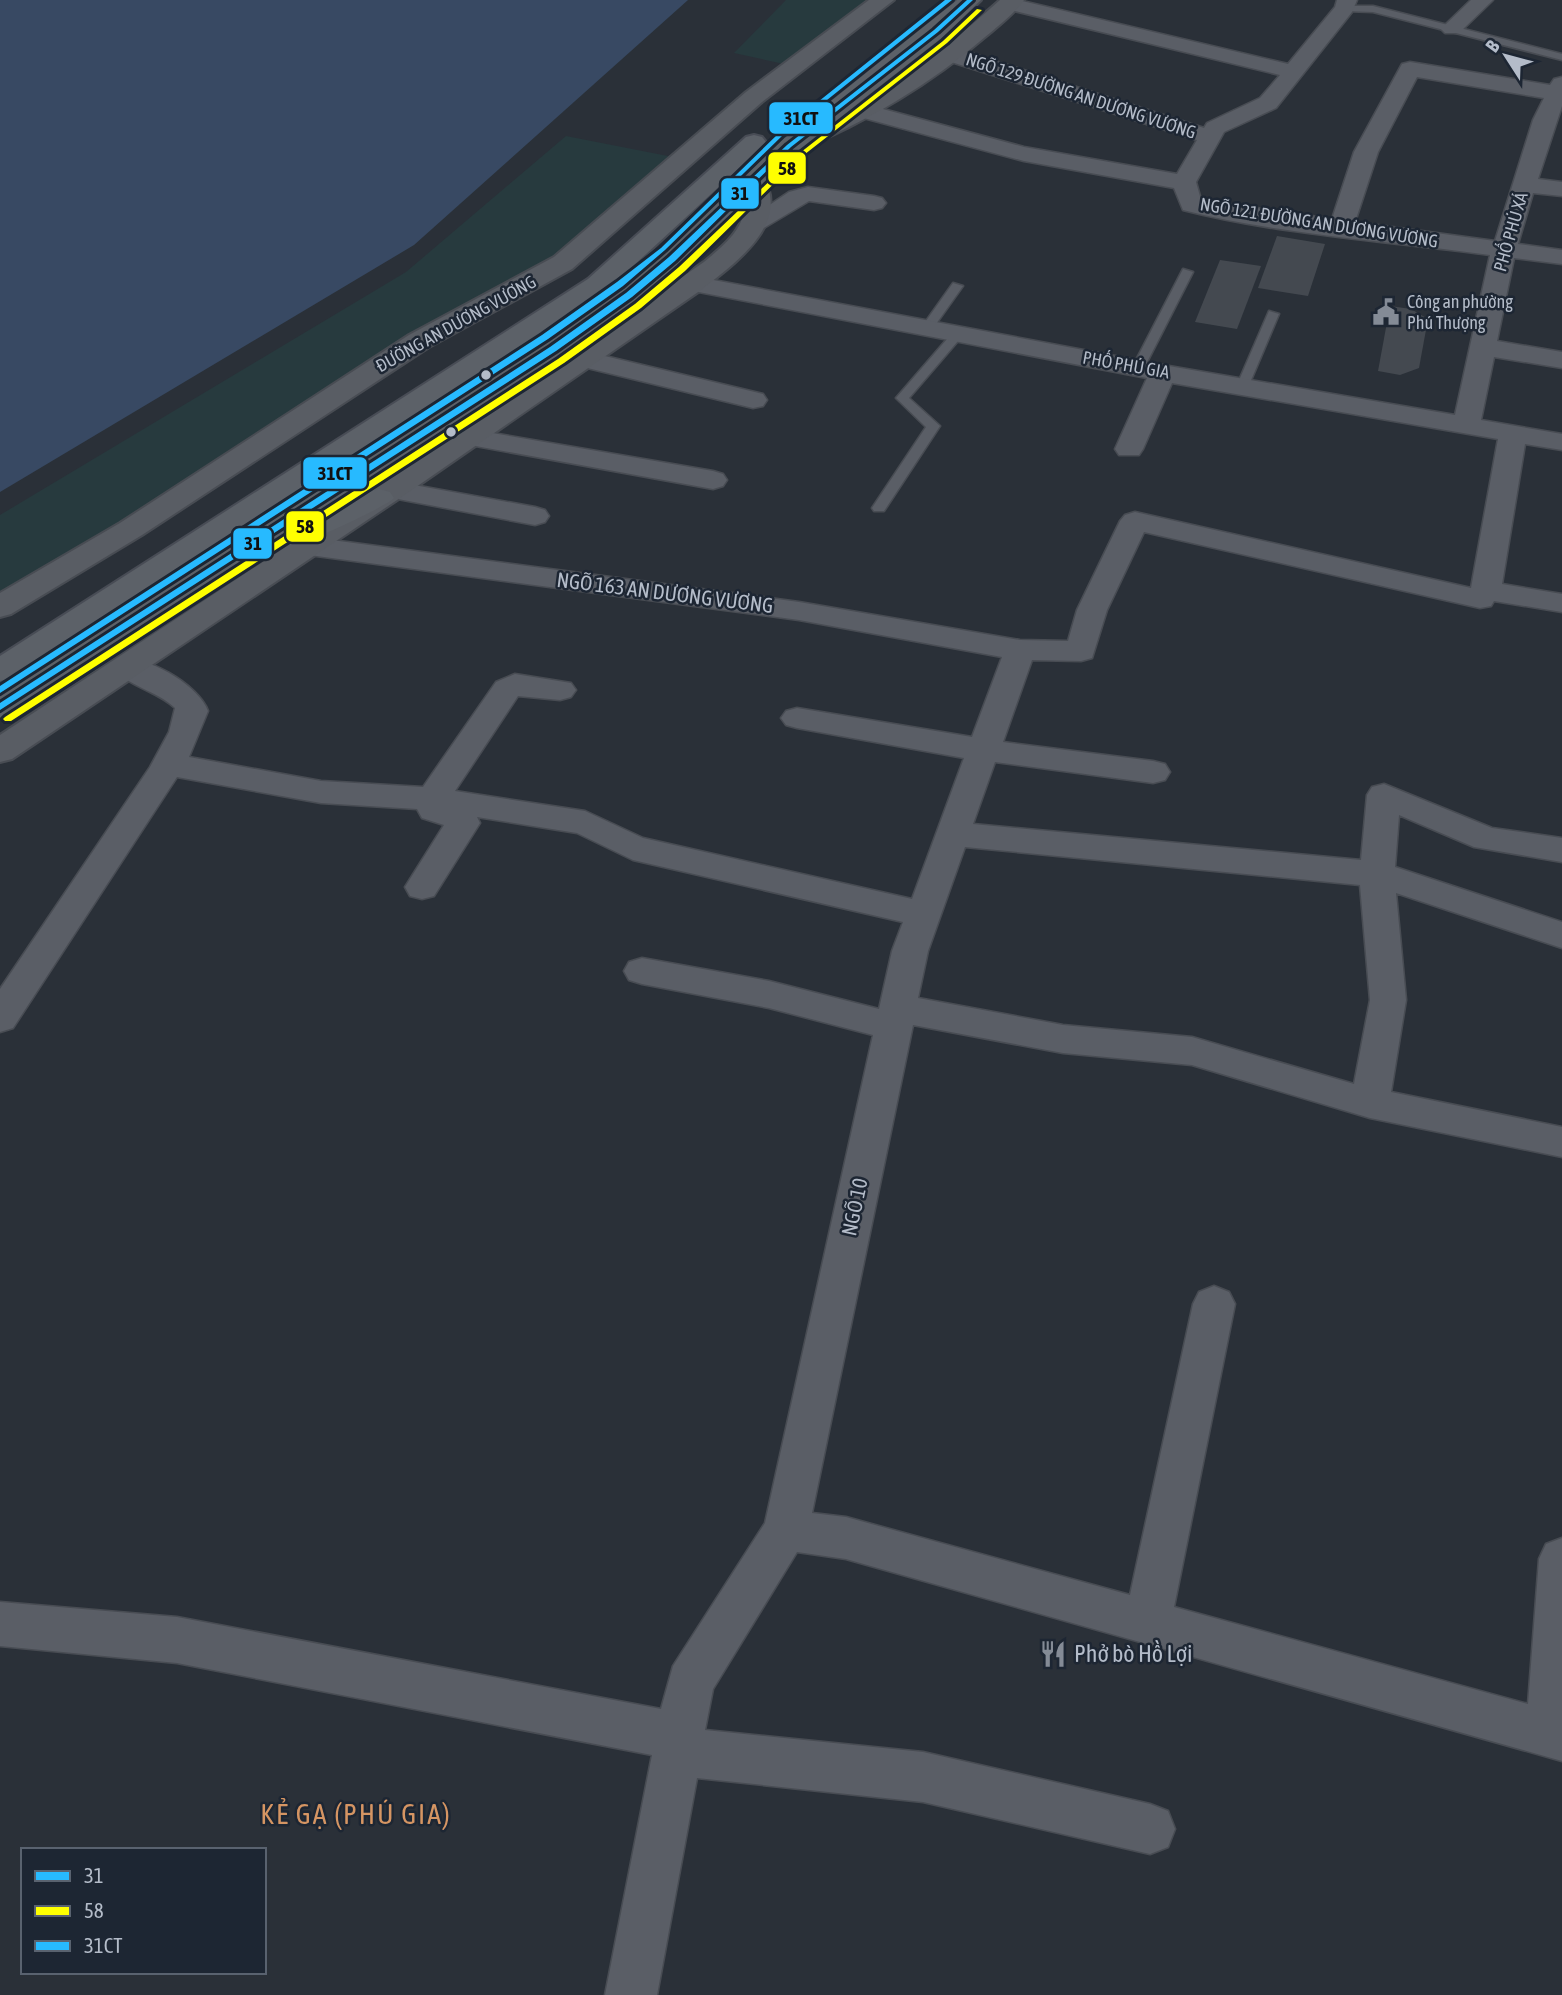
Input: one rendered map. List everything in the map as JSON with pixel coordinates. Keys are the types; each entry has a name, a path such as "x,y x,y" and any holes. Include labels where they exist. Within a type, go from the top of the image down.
{"main road":[{"name":"ĐƯỜNG AN DƯƠNG VƯƠNG","path":"0,671 428,397 597,285 652,239 766,130 934,0"},
{"path":"0,707 553,349 629,295 672,259 789,146 936,31 970,0"},
{"path":"121,628 199,599 352,507 386,494"}],"street":[{"name":"ĐƯỜNG AN DƯƠNG VƯƠNG","path":"0,607 142,522 419,341 563,263 754,97 883,0"},
{"path":"1452,29 1483,0"},
{"path":"789,146 868,112 953,55 1011,2 1292,71"},
{"name":"NGÕ 121 ĐƯỜNG AN DƯƠNG VƯƠNG","path":"1346,4 1268,103 1215,128 1184,182 1191,205 1237,214 1562,257"},
{"name":"NGÕ 129 ĐƯỜNG AN DƯƠNG VƯƠNG","path":"953,55 1050,83 1118,109 1210,137"},
{"path":"1342,226 1366,152 1410,69 1559,88"},
{"name":"PHỐ PHÚ XÁ","path":"1466,426 1504,251 1524,185 1553,121 1559,88"},
{"path":"868,112 1023,156 1112,174 1184,182"},
{"path":"0,751 309,546 692,284 734,250 753,224 759,200 752,179"},
{"path":"1524,185 1562,189"},
{"path":"753,224 808,194 874,203"},
{"name":"PHỐ PHÚ GIA","path":"692,284 1151,370 1562,442"},
{"path":"1483,347 1562,360"},
{"path":"584,359 753,400"},
{"path":"1129,449 1151,370"},
{"path":"1020,650 1081,651 1092,610 1135,521 1480,599 1486,590 1513,434"},
{"path":"469,437 713,480"},
{"path":"386,494 535,516"},
{"name":"NGÕ 163 AN DƯƠNG VƯƠNG","path":"309,546 799,611 1020,650"},
{"path":"1486,590 1562,603"},
{"name":"NGÕ 10","path":"631,1995 690,1682 786,1530 910,951 1020,650"},
{"path":"0,1018 169,764 193,713 190,703 182,696 129,667"},
{"path":"422,887 463,823 453,815 434,810 435,800 507,689 515,684 560,690"},
{"path":"797,718 983,751 1153,772"},
{"path":"169,764 321,792 435,800 584,823 633,848 923,914"},
{"path":"1370,1102 1388,1000 1377,874 1384,795 1486,839 1562,850"},
{"path":"953,834 1377,874 1562,935"},
{"path":"642,971 720,983 810,1003 895,1017 1063,1039 1192,1051 1370,1102 1562,1142"},
{"path":"1147,1622 1214,1304"},
{"path":"786,1530 846,1538 1556,1736 1562,1559"},
{"path":"0,1624 177,1640 679,1745 923,1777 1150,1829"}],"lane":[{"path":"1346,4 1562,57"},
{"path":"1151,370 1187,272"},
{"path":"927,328 957,286"},
{"path":"1243,385 1273,314"},
{"path":"880,509 933,426 902,398 958,334"}],"green space":[{"path":"786,0 883,0 793,66 734,53"},
{"path":"566,136 683,159 563,263 0,604 0,515 406,272"}],"water":[{"path":"0,0 688,0 414,245 0,492"}],"building":[{"path":"1277,236 1325,244 1308,296 1258,288"},
{"path":"1220,260 1261,266 1237,329 1195,322"},
{"path":"1390,306 1411,309 1428,319 1419,368 1400,375 1378,371"}],"transit line":[{"name":"31CT","path":"0,690 545,337 620,284 663,249 780,135 949,0"},
{"name":"31","path":"0,707 553,349 629,295 672,259 789,146 936,31 970,0"},
{"name":"58","path":"8,719 561,361 638,306 682,269 798,157 945,42 979,10"}],"place":[{"name":"Công an phường Phú Thượng","path":"1386,312"},
{"name":"Phở bò Hồ Lợi","path":"1053,1654"}],"district":[{"name":"KẺ GẠ (PHÚ GIA)","path":"356,1814"}]}
